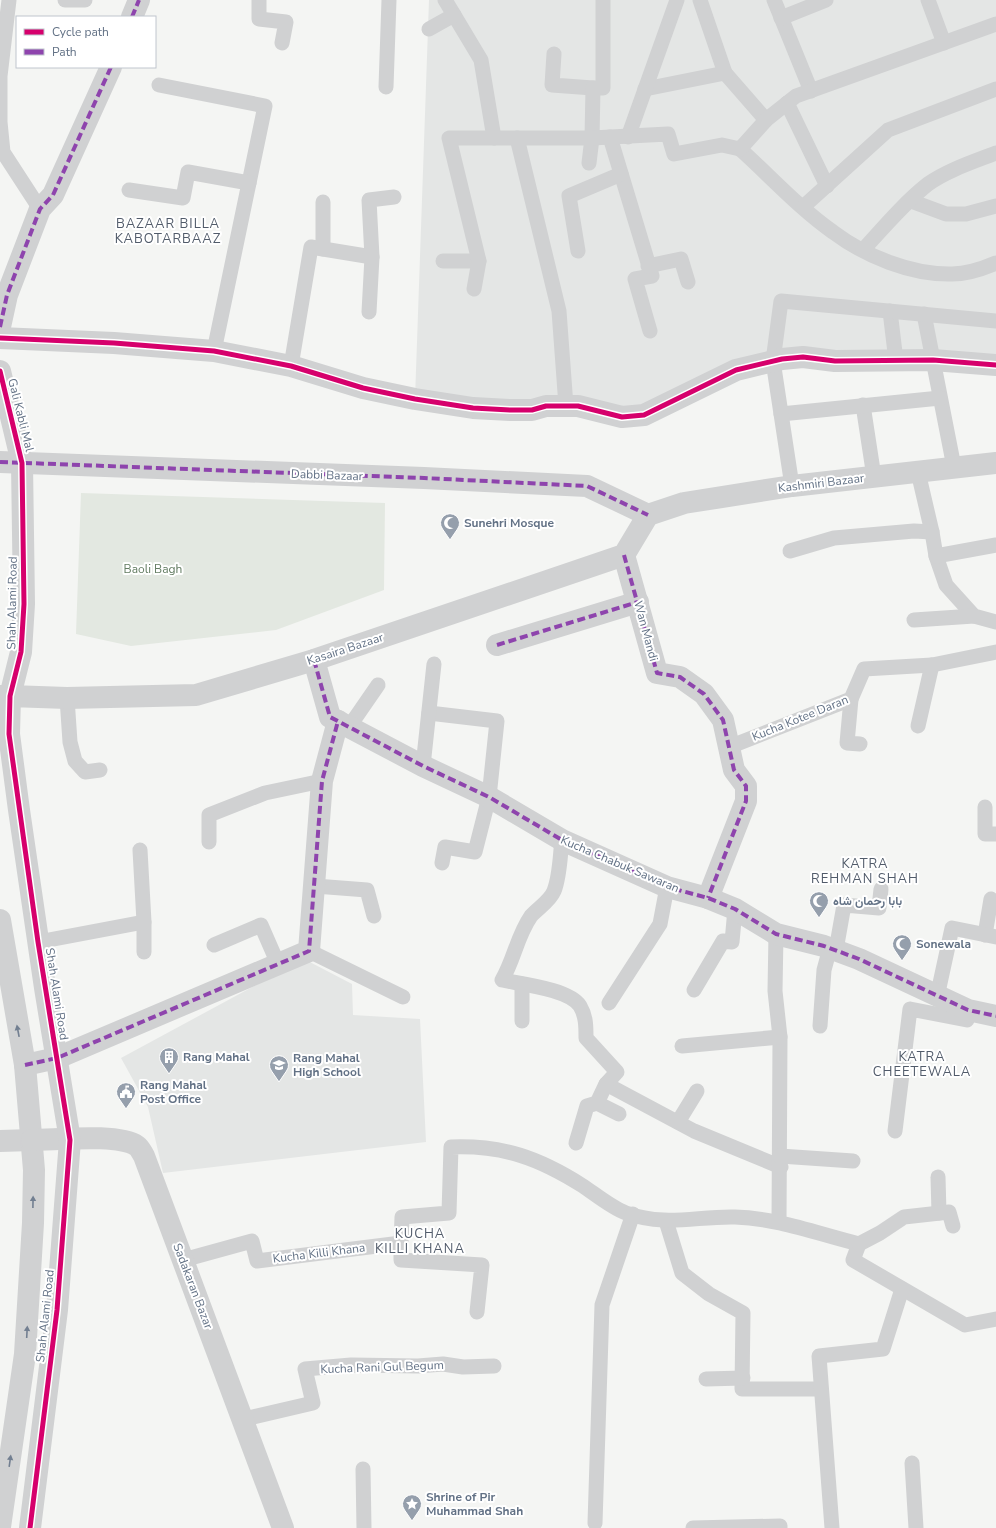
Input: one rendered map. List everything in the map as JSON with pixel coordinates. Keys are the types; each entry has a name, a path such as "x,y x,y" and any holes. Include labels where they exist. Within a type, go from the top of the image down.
{"street":[{"path":"132,16 139,0"},
{"path":"1,315 7,295 40,209 53,195 111,68"},
{"path":"0,338 114,343 214,351 291,366 363,388 416,399 473,408 510,410 532,410 546,406 578,406 622,417 644,415 736,370 773,361 804,357 835,361 933,360 996,365"},
{"name":"Gali Kabli Mal","path":"0,371 22,463"},
{"name":"Dabbi Bazaar","path":"0,462 424,478 587,486 648,515"},
{"name":"Shah Alami Road","path":"22,463 24,612 21,652 5,696 38,942 70,1140 57,1310 30,1528"},
{"name":"Kashmiri Bazaar","path":"648,515 684,503 792,486 996,463"},
{"path":"624,555 648,515"},
{"name":"Kasaira Bazaar","path":"5,696 67,698 196,695 314,660 624,555"},
{"name":"Wan Mandi","path":"624,555 657,672 680,677 704,694 723,720 734,770 746,786 746,802 708,898"},
{"path":"497,645 638,602"},
{"name":"Kucha Chabuk Sawaran","path":"314,660 330,717 423,766 489,797 562,840 667,887 708,898 734,909 776,934 833,949 968,1010 996,1016"},
{"path":"25,1065 57,1058 309,951 322,781 344,724"},
{"name":"Shah Alami Road","path":"0,920 25,1065 34,1170 33,1223 25,1354 0,1527"},
{"name":"Sadakaran Bazar","path":"0,1141 113,1138 128,1142 138,1147 144,1156 244,1419 283,1528"}],"lane":[{"path":"9,0 4,19 0,76 1,140 3,152 40,209"},
{"path":"65,0 85,0"},
{"path":"259,0 259,18 286,22 282,43"},
{"path":"386,86 389,0"},
{"path":"445,0 481,60 494,138"},
{"path":"554,54 552,85 603,88 603,0"},
{"path":"628,137 677,0"},
{"path":"700,0 725,73 766,120"},
{"path":"774,0 811,91"},
{"path":"781,18 826,0"},
{"path":"928,0 944,43"},
{"path":"429,29 454,15"},
{"path":"740,148 766,120 796,96 996,24"},
{"path":"645,89 725,73"},
{"path":"159,85 266,106 214,351"},
{"path":"589,163 592,138 593,88"},
{"path":"804,207 888,130 996,89"},
{"path":"787,103 827,186"},
{"path":"474,289 479,261 450,138 592,138 668,134 674,154 722,145 740,148 833,232 863,250 894,264 952,274 980,270 996,263"},
{"path":"610,137 652,276 635,279 650,331"},
{"path":"516,138 559,311 566,406"},
{"path":"863,250 928,184 949,172 996,153"},
{"path":"129,190 183,198 188,172 249,183"},
{"path":"578,251 569,196 621,174"},
{"path":"369,312 372,257 369,200 394,197"},
{"path":"911,201 946,214 966,214 996,206"},
{"path":"323,202 323,249"},
{"path":"291,366 311,247 372,257"},
{"path":"648,266 681,259 688,282"},
{"path":"443,261 479,261"},
{"path":"792,486 773,361 781,301 996,321"},
{"path":"890,311 896,361"},
{"path":"924,314 954,467"},
{"path":"781,414 940,398"},
{"path":"863,405 874,477"},
{"path":"918,472 936,556 946,585 974,616"},
{"path":"790,551 834,538 914,531 932,532"},
{"path":"936,556 996,545"},
{"path":"914,620 974,616 996,622"},
{"name":"Kucha Kotee Daran","path":"729,746 851,699 864,669 932,665 996,652"},
{"path":"423,766 434,664"},
{"path":"918,726 932,665"},
{"path":"344,724 378,685"},
{"path":"67,698 70,742 74,761 85,772 100,770"},
{"path":"851,699 847,743 860,744"},
{"path":"429,713 496,722 489,797 475,852 445,847 442,863"},
{"path":"209,842 209,815 266,793 322,781"},
{"path":"985,807 985,834 996,834"},
{"path":"562,840 554,892 531,916 519,939 509,968 502,980 565,995 579,1004 586,1021 586,1038 617,1072 606,1084 597,1103"},
{"path":"140,850 144,952"},
{"path":"315,886 367,890 374,916"},
{"path":"609,1003 660,924 667,887"},
{"path":"820,1026 824,970 833,949 844,905 879,908 881,889"},
{"path":"937,997 952,928 991,936 991,899"},
{"path":"694,990 723,941 732,942 734,909"},
{"path":"38,942 144,922"},
{"path":"214,945 261,925 278,964"},
{"path":"776,934 775,991 780,1036 779,1222"},
{"path":"309,951 403,997"},
{"path":"522,984 522,1021"},
{"path":"895,1131 910,1009 967,1020 968,1010"},
{"path":"682,1046 780,1036"},
{"path":"606,1084 678,1122 780,1161 853,1161"},
{"path":"678,1122 697,1092"},
{"path":"576,1143 587,1106 597,1103 620,1114"},
{"path":"477,1312 482,1265 401,1260 402,1217 449,1213 451,1147 475,1146 504,1150 542,1163 567,1176 626,1213 666,1222 734,1217 779,1222 859,1244"},
{"path":"938,1177 940,1213"},
{"path":"953,1226 949,1212 904,1217 880,1233 859,1244 853,1260 965,1325 996,1319"},
{"path":"595,1524 602,1305 633,1214"},
{"path":"666,1222 682,1273 709,1294 743,1313 742,1388 821,1388"},
{"name":"Kucha Killi Khana","path":"183,1260 252,1241 257,1261 401,1243"},
{"path":"832,1528 819,1356 883,1349 902,1289"},
{"name":"Kucha Rani Gul Begum","path":"244,1419 314,1403 305,1370 351,1365 418,1366 443,1364 463,1367 494,1366"},
{"path":"706,1379 743,1378"},
{"path":"912,1462 916,1528"},
{"path":"363,1469 364,1528"},
{"path":"693,1528 780,1526 780,1528"}],"shaded area":[{"path":"429,0 996,0 996,371 782,359 655,410 415,399"},
{"name":"Rang Mahal High School","path":"304,959 352,984 353,1015 420,1019 426,1142 163,1173 148,1107 121,1058"}],"green space":[{"name":"Baoli Bagh","path":"81,493 385,503 384,590 276,630 131,646 76,634"}],"marked path":[{"path":"132,16 139,0"},
{"path":"0,327 7,295 40,209 53,195 111,68"},
{"path":"0,462 424,478 587,486 648,515"},
{"path":"624,555 657,673 680,677 704,694 723,720 734,770 746,786 746,801 708,898"},
{"path":"497,645 638,602"},
{"path":"314,660 330,717 423,766 489,797 562,840 667,887 708,898 735,909 776,934 824,946 859,959 968,1010 996,1016"},
{"path":"25,1065 57,1058 309,951 322,781 338,721"}],"cycle path":[{"path":"0,338 114,343 214,351 291,366 363,388 415,399 473,408 510,410 532,410 546,406 578,406 622,417 644,415 736,370 782,359 803,357 835,361 933,360 996,365"},
{"path":"0,371 22,463 24,604 21,652 10,696 9,734 38,942 70,1140 57,1310 30,1528"}],"place":[{"name":"Sunehri Mosque","path":"450,540"},
{"name":"بابا رحمان شاہ","path":"819,918"},
{"name":"Sonewala","path":"902,961"},
{"name":"Rang Mahal","path":"169,1074"},
{"name":"Rang Mahal High School","path":"279,1082"},
{"name":"Rang Mahal Post Office","path":"126,1109"},
{"name":"Shrine of Pir Muhammad Shah","path":"412,1521"}],"district":[{"name":"BAZAAR BILLA KABOTARBAAZ","path":"168,230"},
{"name":"KATRA REHMAN SHAH","path":"865,870"},
{"name":"KATRA CHEETEWALA","path":"922,1064"},
{"name":"KUCHA KILLI KHANA","path":"420,1240"}]}
